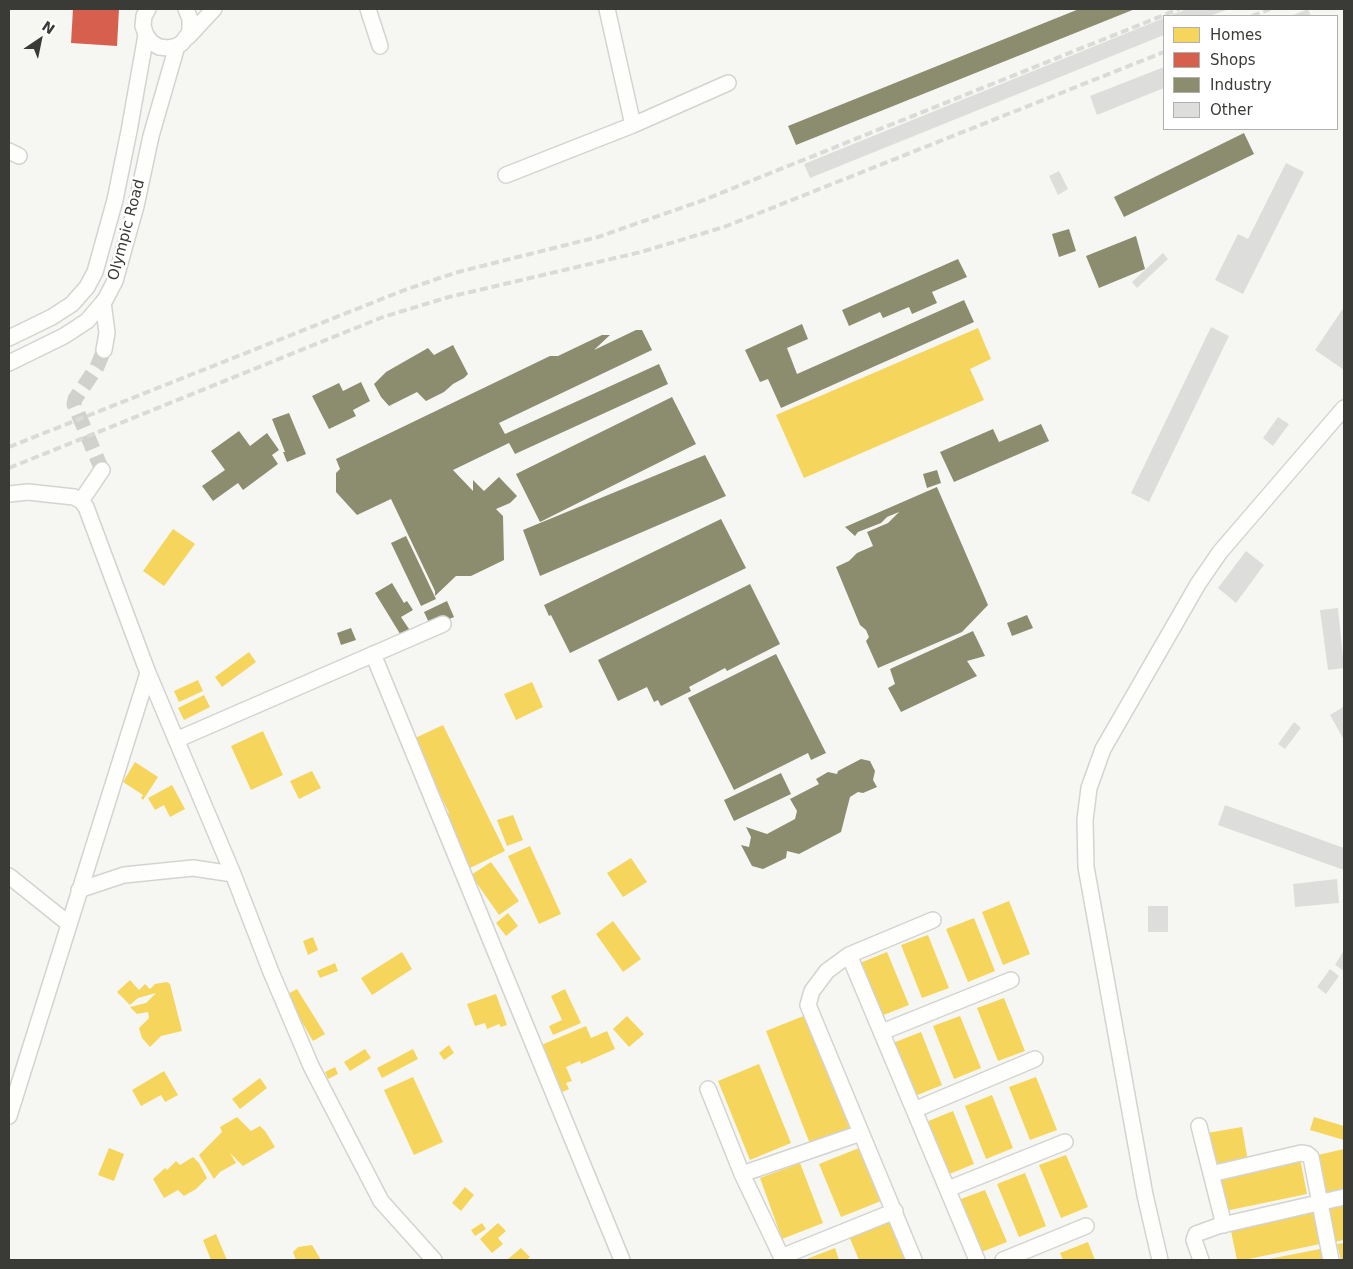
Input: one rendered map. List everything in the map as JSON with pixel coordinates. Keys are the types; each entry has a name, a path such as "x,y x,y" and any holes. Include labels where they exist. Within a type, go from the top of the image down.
{"street":[{"name":"Olympic Road","path":"9,363 64,336 87,321 103,302 115,281 136,206 151,136 182,42 191,25 186,9"},
{"path":"146,35 151,42 168,48 182,42 214,9"},
{"path":"368,9 380,46"},
{"path":"607,9 633,125"},
{"name":"Olympic Road","path":"9,338 52,317 72,304 87,287 95,272 118,183 146,35 143,26 145,11"},
{"path":"506,175 633,125 728,83"},
{"path":"103,302 107,333 104,350"},
{"path":"1160,1260 1145,1196 1086,867 1086,820 1089,788 1103,749 1198,584 1220,552 1344,408"},
{"path":"81,502 102,470"},
{"path":"9,494 18,492 74,497 86,508 148,673 234,874 271,972 316,1075 381,1201 434,1260"},
{"path":"176,740 444,624"},
{"path":"373,654 622,1260"},
{"path":"9,1116 148,673"},
{"path":"79,890 124,875 193,868 234,874"},
{"path":"9,876 69,924"},
{"path":"914,1260 808,1005 812,991 827,971 849,955 933,920"},
{"path":"849,955 977,1260"},
{"path":"882,1032 1011,980"},
{"path":"914,1110 1035,1059"},
{"path":"708,1089 742,1174 782,1258 895,1211"},
{"path":"1199,1126 1224,1225"},
{"path":"742,1174 861,1133"},
{"path":"948,1189 1065,1142"},
{"path":"1211,1174 1301,1153 1307,1154 1311,1157 1331,1260"},
{"path":"1201,1260 1194,1240 1196,1234 1224,1225 1344,1197"},
{"path":"1003,1260 1086,1226"}],"building: Homes":[{"path":"978,328 991,359 970,369 984,400 804,478 776,415"},
{"path":"173,529 195,544 164,586 143,571"},
{"path":"249,652 256,662 222,687 215,677"},
{"path":"198,680 203,691 179,702 174,691"},
{"path":"532,682 543,707 516,720 504,694"},
{"path":"204,695 210,707 184,720 178,708"},
{"path":"443,725 505,851 468,869 442,816 449,813 413,739"},
{"path":"263,731 283,775 251,790 231,746"},
{"path":"135,762 158,777 143,800 141,798 143,795 123,782"},
{"path":"312,771 321,788 299,799 290,781"},
{"path":"172,785 185,809 170,817 164,805 155,810 148,798"},
{"path":"513,815 523,840 507,846 497,820"},
{"path":"530,846 561,914 539,924 508,856"},
{"path":"631,858 647,882 623,897 607,873"},
{"path":"491,862 519,901 499,915 471,875"},
{"path":"1009,901 1030,954 1003,965 982,912"},
{"path":"508,913 518,926 506,936 496,923"},
{"path":"974,918 995,971 968,982 946,929"},
{"path":"613,921 641,959 623,972 596,934"},
{"path":"928,935 949,988 922,998 901,945"},
{"path":"313,937 318,950 308,955 303,941"},
{"path":"402,952 412,969 372,995 361,978"},
{"path":"887,952 909,1005 881,1016 860,963"},
{"path":"335,963 338,971 320,978 317,971"},
{"path":"130,980 139,990 145,984 150,989 155,984 167,982 170,984 182,1031 161,1036 150,1047 142,1038 139,1028 149,1018 148,1012 137,1014 130,1007 146,1003 156,993 138,998 130,1005 117,992"},
{"path":"297,989 325,1034 313,1041 286,995"},
{"path":"565,989 581,1023 553,1035 549,1026 562,1020 551,996"},
{"path":"496,994 507,1025 501,1027 499,1024 487,1029 485,1023 475,1026 467,1004"},
{"path":"1004,998 1025,1051 998,1061 977,1008"},
{"path":"806,1015 851,1129 810,1144 766,1031"},
{"path":"627,1016 644,1034 629,1047 613,1029"},
{"path":"960,1016 981,1068 954,1079 933,1026"},
{"path":"586,1026 591,1038 607,1031 615,1049 581,1064 580,1061 566,1067 572,1081 566,1083 569,1089 560,1093 539,1046"},
{"path":"921,1032 942,1085 915,1096 893,1043"},
{"path":"449,1045 454,1053 444,1060 439,1053"},
{"path":"365,1049 371,1058 350,1071 344,1062"},
{"path":"413,1049 418,1059 382,1078 377,1068"},
{"path":"759,1064 791,1143 750,1160 718,1081"},
{"path":"335,1067 338,1074 328,1079 325,1072"},
{"path":"164,1071 178,1095 165,1102 161,1095 141,1106 132,1090"},
{"path":"413,1077 443,1142 414,1155 384,1090"},
{"path":"1036,1077 1057,1130 1030,1140 1009,1087"},
{"path":"260,1078 267,1088 240,1109 232,1099"},
{"path":"992,1095 1013,1148 986,1159 965,1106"},
{"path":"953,1111 974,1164 947,1175 926,1122"},
{"path":"237,1117 251,1131 260,1126 275,1147 243,1166 230,1153 236,1163 220,1172 214,1179 199,1155 222,1132 220,1127"},
{"path":"1314,1117 1344,1126 1344,1140 1310,1130"},
{"path":"1242,1127 1248,1161 1213,1167 1207,1133"},
{"path":"109,1148 124,1154 114,1181 98,1175"},
{"path":"859,1148 881,1201 841,1217 819,1164"},
{"path":"1344,1149 1344,1191 1326,1195 1318,1155"},
{"path":"1066,1155 1088,1207 1061,1218 1039,1165"},
{"path":"193,1157 199,1163 207,1178 196,1189 184,1196 178,1190 164,1198 153,1179 165,1168 167,1170 176,1161 180,1165"},
{"path":"1300,1158 1307,1194 1225,1211 1217,1176"},
{"path":"800,1163 823,1223 782,1239 760,1178"},
{"path":"1025,1173 1046,1226 1019,1237 997,1184"},
{"path":"465,1187 474,1195 461,1211 452,1203"},
{"path":"985,1190 1007,1242 979,1253 958,1200"},
{"path":"1344,1204 1344,1240 1335,1242 1327,1208"},
{"path":"1312,1209 1320,1244 1237,1260 1230,1226"},
{"path":"890,1221 905,1260 859,1260 849,1236"},
{"path":"482,1223 486,1229 475,1236 471,1230"},
{"path":"498,1223 506,1231 498,1238 503,1244 492,1253 480,1239"},
{"path":"216,1234 227,1260 211,1260 203,1240"},
{"path":"1088,1242 1095,1260 1063,1260 1060,1253"},
{"path":"1344,1243 1344,1260 1341,1260 1337,1244"},
{"path":"312,1245 321,1260 296,1260 293,1252 298,1247"},
{"path":"521,1248 530,1257 526,1260 507,1260"},
{"path":"835,1248 839,1260 804,1260"},
{"path":"1320,1249 1323,1260 1269,1260 1269,1259"}],"building: Shops":[{"path":"73,9 119,9 117,46 71,43"}],"building: Industry":[{"path":"1079,9 1135,9 796,145 788,126"},
{"path":"1244,133 1254,154 1124,217 1114,197"},
{"path":"1069,229 1076,251 1059,257 1052,234"},
{"path":"1136,236 1145,269 1099,288 1086,256"},
{"path":"958,259 967,277 932,292 937,303 912,314 909,307 883,318 880,312 849,326 842,310"},
{"path":"964,300 974,322 781,408 768,379 760,382 745,350 802,324 808,339 787,348 797,374"},
{"path":"636,330 642,330 652,350 499,423 505,434 659,364 668,384 515,454 509,443 453,470 473,491 473,480 484,491 499,477 517,496 510,503 496,509 503,516 504,560 471,576 456,576 435,596 435,591 391,499 357,515 336,492 336,473 340,469 336,459 550,356 558,356 602,335 610,335 594,350"},
{"path":"453,345 468,374 464,378 444,392 426,401 417,392 389,406 381,397 374,384 386,372 428,348 434,355"},
{"path":"361,382 370,401 353,410 356,416 329,429 312,396 339,383 343,391"},
{"path":"672,397 696,444 540,522 516,474"},
{"path":"289,413 306,454 287,462 272,419"},
{"path":"1041,424 1049,441 954,482 940,452 993,429 999,442"},
{"path":"239,431 250,446 267,433 279,450 272,455 278,464 243,490 238,483 213,501 202,486 225,470 211,451"},
{"path":"705,455 726,496 540,576 523,530"},
{"path":"937,470 941,483 927,488 923,474"},
{"path":"937,487 988,605 962,632 878,668 866,641 869,637 866,630 860,625 836,567 849,561 857,553 873,546 867,532 888,523 899,512 887,517 881,523 858,532 855,536 845,527"},
{"path":"721,519 746,568 570,653 544,605"},
{"path":"406,536 436,599 421,606 391,543"},
{"path":"392,583 404,603 407,601 413,610 401,617 411,632 402,637 375,593"},
{"path":"750,584 780,644 727,671 725,668 689,687 691,691 661,706 658,700 654,702 647,687 618,701 598,660"},
{"path":"447,601 454,617 431,627 424,612"},
{"path":"1027,615 1033,628 1012,636 1007,623"},
{"path":"351,628 356,640 341,645 337,633"},
{"path":"973,631 985,656 967,661 977,676 901,712 888,688 895,684 890,669"},
{"path":"776,654 826,753 811,760 808,753 734,790 688,698"},
{"path":"861,759 870,761 875,771 873,780 877,787 863,793 858,792 850,797 841,832 799,854 787,851 786,858 763,869 752,866 741,845 749,847 751,837 746,827 767,834 795,819 797,811 790,799 819,784 816,779 828,772 837,774 838,771"},
{"path":"781,773 791,794 734,821 724,800"}],"building: Other":[{"path":"1187,9 1229,9 1213,15 1171,15"},
{"path":"1308,9 1311,15 1293,15"},
{"path":"1163,18 1163,35 810,178 804,164"},
{"path":"1163,67 1163,88 1097,115 1090,96"},
{"path":"1286,163 1304,172 1243,294 1215,280 1238,234 1248,239"},
{"path":"1059,171 1068,189 1058,195 1049,176"},
{"path":"1163,253 1168,259 1137,288 1132,282"},
{"path":"1344,307 1344,370 1315,350"},
{"path":"1211,327 1229,336 1149,502 1131,493"},
{"path":"1278,417 1289,424 1273,446 1263,438"},
{"path":"1246,551 1264,565 1236,603 1218,588"},
{"path":"1338,608 1344,668 1328,670 1320,610"},
{"path":"1343,707 1344,709 1344,740 1330,715"},
{"path":"1294,722 1301,728 1285,749 1278,744"},
{"path":"1225,805 1344,848 1344,870 1218,825"},
{"path":"1337,879 1339,903 1295,907 1293,884"},
{"path":"1148,906 1168,906 1168,932 1148,932"},
{"path":"1344,950 1344,971 1335,965"},
{"path":"1330,969 1339,976 1326,994 1317,987"}],"tunnel":[{"path":"102,470 74,404 75,399 97,367 104,350"}],"railway":[{"path":"1164,15 1179,9"},
{"path":"1255,15 1270,9"},
{"path":"9,447 407,289 458,272 598,237 701,201 1163,15"},
{"path":"9,468 383,317 449,297 641,252 724,227 1163,52"}]}
